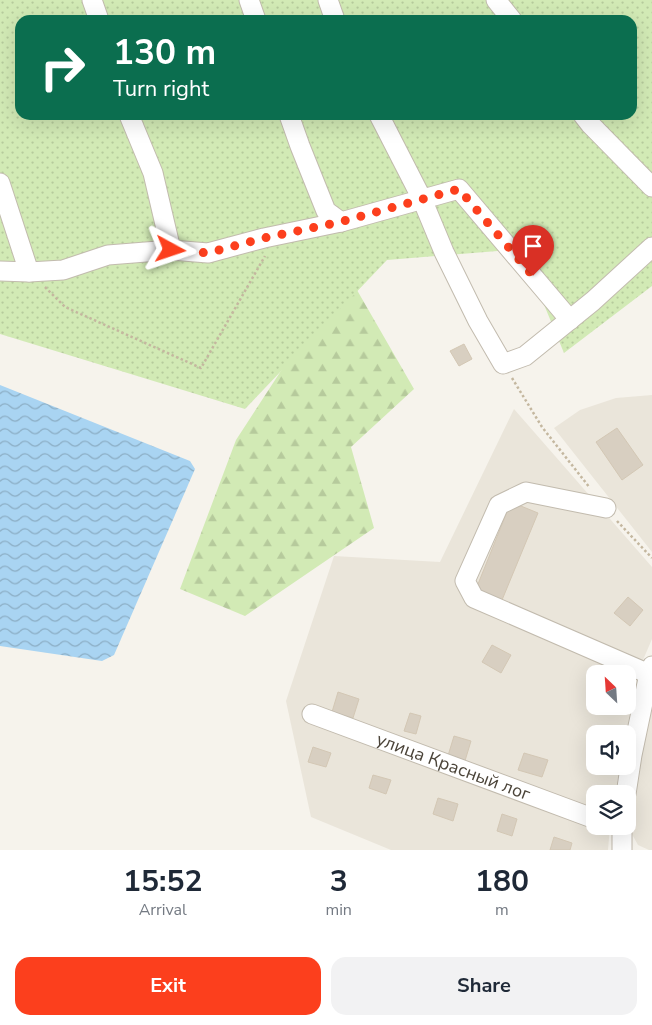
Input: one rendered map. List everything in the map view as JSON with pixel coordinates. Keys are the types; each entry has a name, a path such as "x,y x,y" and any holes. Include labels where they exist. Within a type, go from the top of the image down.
{"street":[{"path":"92,0 97,15"},
{"path":"249,0 254,15"},
{"path":"328,0 333,15"},
{"path":"496,0 508,15"},
{"path":"131,120 153,173 171,250"},
{"path":"291,120 326,211 340,222"},
{"path":"382,120 422,199 444,252 478,321 503,364 525,356 593,301 652,247"},
{"path":"587,120 652,187"},
{"path":"0,183 29,272"},
{"path":"0,271 63,270 108,255 171,250 208,253 277,235 340,222 459,189 570,320"},
{"path":"606,508 526,492 499,505 465,581 474,598 650,670 627,785"},
{"name":"улица Красный лог","path":"312,714 586,816"},
{"path":"620,835 622,850"}],"path":[{"path":"29,272 65,307 200,368 277,235"},
{"path":"503,364 542,427 606,508 652,558"}],"shaded area":[{"path":"652,395 652,552 554,428 580,410 616,398"},
{"path":"514,409 652,567 652,639 636,679 636,665 586,665 586,715 629,715 628,725 586,725 586,775 618,775 617,785 586,785 586,835 609,835 608,850 391,850 311,817 286,701 334,556 440,562"},
{"path":"652,696 652,850 638,845 632,835 636,835 636,785"}],"green space":[{"path":"0,0 652,0 652,286 564,353 521,249 387,260 245,409 0,334"},
{"path":"346,271 414,389 351,447 374,528 245,616 180,589 236,440"}],"water":[{"path":"0,385 190,461 195,469 114,655 102,661 0,646"}],"building":[{"path":"464,344 472,359 459,366 450,351"},
{"path":"617,428 643,465 622,480 596,442"},
{"path":"511,502 538,513 502,600 476,589"},
{"path":"628,597 643,610 630,626 614,613"},
{"path":"492,645 511,655 501,673 482,662"},
{"path":"338,692 359,699 353,718 332,712"},
{"path":"410,713 421,716 416,734 404,731"},
{"path":"454,736 471,741 464,764 447,759"},
{"path":"313,747 331,753 326,767 308,762"},
{"path":"524,753 548,760 542,777 518,770"},
{"path":"373,775 391,780 386,794 369,788"},
{"path":"438,798 458,804 453,821 433,814"},
{"path":"502,814 517,819 512,836 497,831"},
{"path":"554,837 572,843 570,850 550,850"}],"route":[{"path":"171,250 208,253 264,238 340,222 459,189 533,276"}]}
